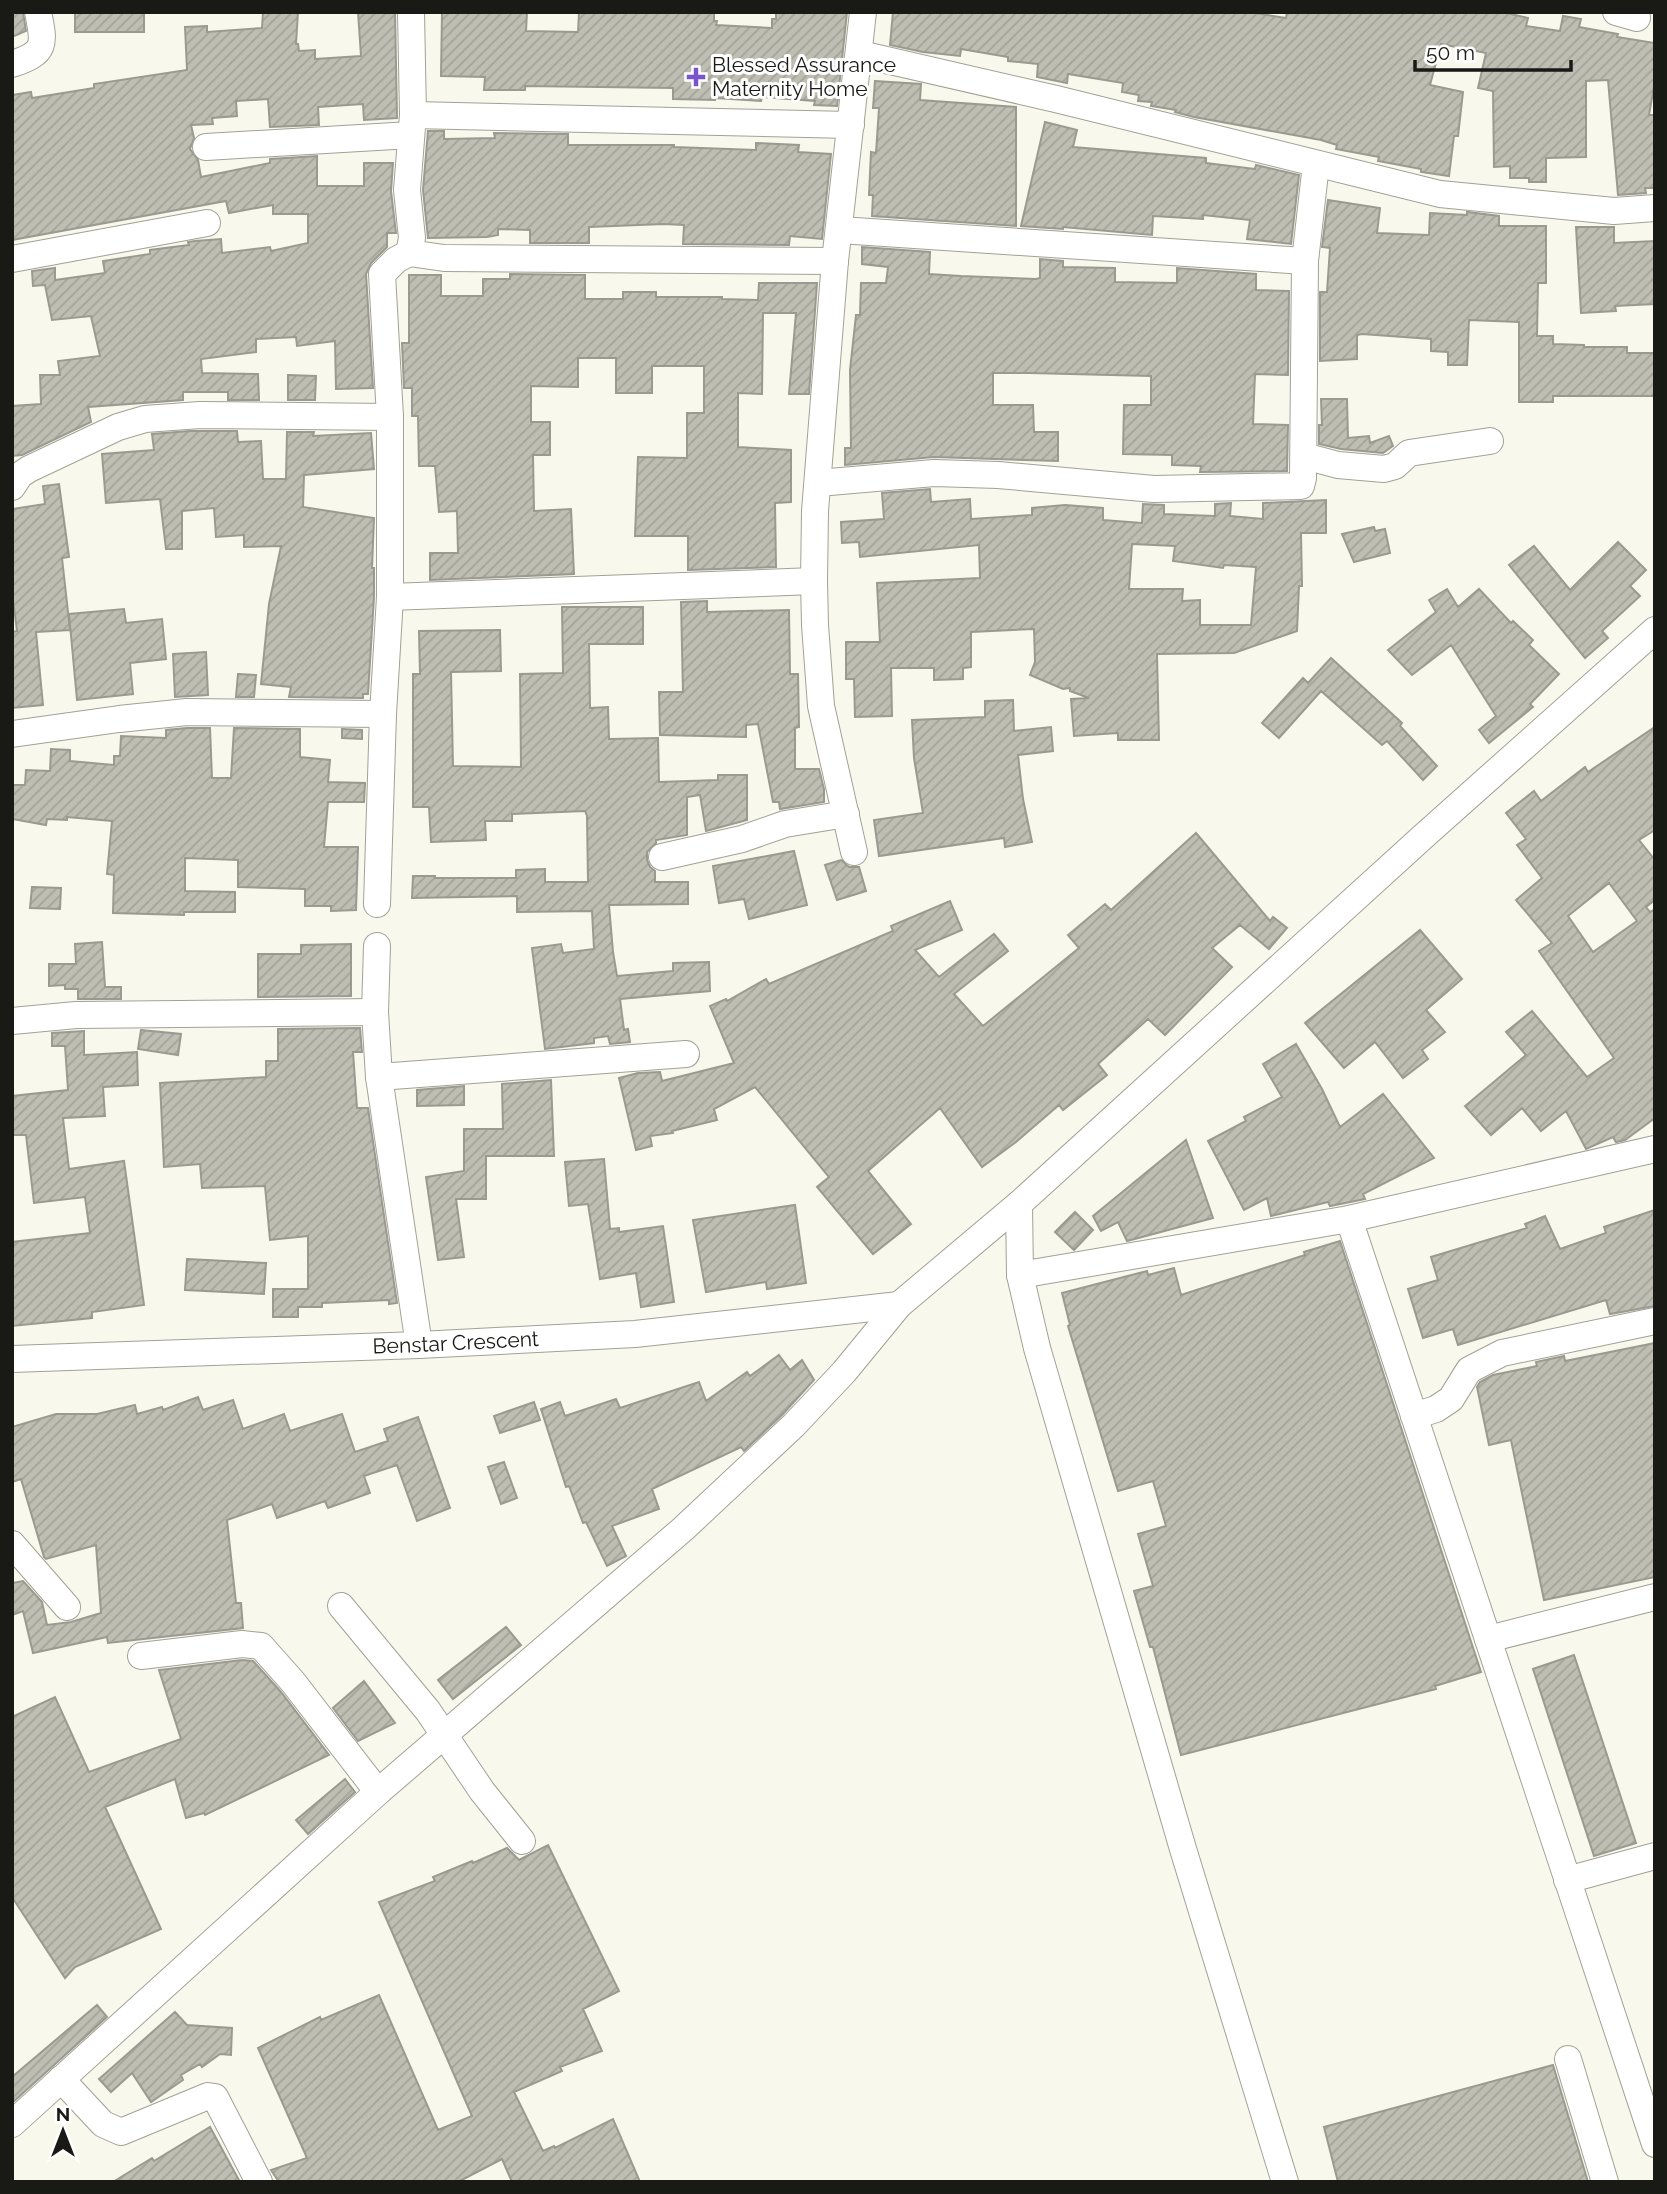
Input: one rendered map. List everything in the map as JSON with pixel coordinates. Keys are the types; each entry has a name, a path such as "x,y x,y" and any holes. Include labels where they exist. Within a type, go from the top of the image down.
{"street":[{"path":"12,64 27,60 39,52 44,41 38,12"},
{"path":"409,253 412,238 407,190 412,125 411,12"},
{"path":"854,852 821,706 814,581 818,483 835,261 863,12"},
{"path":"860,54 1056,99 1440,194 1614,211 1655,208"},
{"path":"206,147 412,125 851,125"},
{"path":"818,483 934,473 998,475 1154,489 1301,486 1304,456 1305,261 1316,164"},
{"path":"12,259 207,223"},
{"path":"840,230 1305,261"},
{"path":"377,904 390,597 390,417 382,274 396,260 409,253 444,258 835,261"},
{"path":"12,487 20,475 29,469 118,427 145,419 200,415 390,417"},
{"path":"1304,456 1338,464 1384,469 1395,466 1409,453 1433,452 1490,441"},
{"path":"390,597 814,581"},
{"path":"12,2124 378,1792 683,1529 794,1425 844,1372 898,1305 1019,1204 1405,852 1655,630"},
{"path":"12,734 187,712 383,714"},
{"path":"662,858 742,839 785,824 846,814"},
{"path":"377,946 375,1012 379,1077 419,1345"},
{"path":"12,1021 76,1015 375,1012"},
{"path":"379,1077 686,1054"},
{"path":"1020,1275 1349,1219 1655,1149"},
{"path":"1019,1204 1020,1275 1037,1348 1168,1797 1285,2182"},
{"path":"1349,1219 1655,2144"},
{"name":"Benstar Crescent","path":"12,1359 419,1345 635,1334 898,1305"},
{"path":"1414,1416 1436,1409 1451,1399 1469,1370 1502,1353 1655,1321"},
{"path":"12,1544 67,1607"},
{"path":"1488,1639 1655,1597"},
{"path":"341,1606 446,1735 482,1791 522,1841"},
{"path":"141,1656 242,1644 261,1646 293,1682 378,1792"},
{"path":"1567,1880 1655,1856"},
{"path":"1568,2059 1605,2182"},
{"path":"61,2079 103,2124 121,2132 208,2096 215,2097 259,2182"}],"building":[{"path":"12,12 23,12 26,31 12,37"},
{"path":"75,12 144,12 144,32 75,32"},
{"path":"263,12 298,12 296,44 299,51 315,50 315,59 361,56 358,12 395,12 397,118 364,120 363,104 318,107 319,125 270,127 268,99 236,101 237,116 212,118 213,124 191,125 194,138 190,149 198,160 201,177 270,163 270,159 317,156 317,186 364,186 364,163 393,163 391,191 396,233 387,233 387,247 371,263 366,274 373,388 336,389 335,341 297,346 296,337 256,339 256,352 201,359 202,373 258,374 259,400 228,400 228,392 183,392 183,400 88,407 91,422 22,455 12,456 12,406 41,404 40,375 60,375 58,361 100,356 91,316 52,320 45,285 33,286 32,271 55,268 55,280 105,273 103,261 150,254 150,250 189,245 188,242 195,241 221,239 222,253 270,247 271,251 308,243 308,214 273,214 273,205 229,213 226,201 12,240 12,95 31,92 32,98 94,88 94,84 187,70 185,27 207,26 207,32 262,28"},
{"path":"442,12 527,12 526,31 578,32 579,12 714,12 716,25 772,28 772,19 776,19 776,12 847,12 837,106 814,105 815,101 762,97 761,101 673,99 673,88 525,86 525,90 484,90 485,77 441,76"},
{"path":"893,12 1249,12 1286,18 1287,12 1502,12 1528,18 1526,26 1560,31 1563,16 1581,19 1579,27 1655,43 1655,81 1649,115 1655,115 1655,188 1645,188 1646,193 1618,195 1608,80 1586,81 1586,157 1546,158 1546,182 1510,178 1510,166 1494,167 1493,91 1478,88 1486,53 1441,44 1430,85 1463,92 1458,136 1454,136 1449,176 1378,161 1379,157 1336,149 1337,145 1321,140 1194,117 1175,112 1176,110 1151,106 1152,102 1138,101 1139,95 1122,92 1123,83 1068,74 1067,83 1037,77 1038,64 1008,61 1008,57 961,49 960,56 890,45"},
{"path":"875,81 921,84 920,100 1016,107 1016,226 872,216 873,195 869,195 871,152 876,153 879,108 873,108"},
{"path":"1045,122 1077,130 1073,147 1206,158 1206,163 1255,169 1256,165 1299,175 1291,244 1247,239 1250,220 1203,215 1203,219 1153,216 1152,235 1021,226"},
{"path":"428,131 444,131 444,139 495,138 494,133 568,134 568,145 674,145 756,150 756,143 799,145 798,152 831,154 822,239 790,236 789,245 683,244 684,225 664,224 589,227 589,243 530,243 530,230 498,229 498,235 487,237 428,238 423,190"},
{"path":"1328,200 1380,208 1377,233 1429,235 1430,213 1467,215 1467,212 1499,216 1499,226 1546,226 1546,283 1538,283 1537,336 1553,336 1553,344 1627,347 1627,353 1655,353 1655,396 1553,396 1553,402 1519,402 1519,322 1469,320 1467,365 1448,365 1448,352 1431,351 1431,339 1362,334 1357,335 1357,359 1320,361 1320,292 1327,292 1330,248 1322,247"},
{"path":"1576,227 1614,227 1614,243 1655,241 1655,304 1615,306 1616,311 1581,313"},
{"path":"862,247 930,252 929,274 1036,279 1040,278 1040,259 1063,261 1063,267 1115,268 1115,282 1177,283 1177,268 1256,274 1256,290 1289,291 1288,375 1255,374 1253,424 1288,425 1287,471 1200,472 1201,466 1172,465 1172,455 1123,454 1124,405 1151,405 1151,376 1029,373 993,373 993,405 1033,405 1034,432 1058,432 1058,461 934,457 845,465 845,448 851,448 850,370 856,315 860,315 861,283 886,283 888,267 862,264"},
{"path":"510,274 585,275 585,299 623,299 623,292 656,292 656,297 758,300 759,283 817,283 809,394 789,394 796,313 763,313 762,394 738,393 738,447 791,450 791,502 775,503 776,567 688,570 688,536 635,536 638,457 687,458 687,413 704,413 704,366 652,366 652,393 616,393 616,358 578,358 578,387 531,386 531,422 550,422 550,455 533,455 534,511 571,509 574,574 430,580 430,553 458,553 457,511 439,512 435,466 419,466 418,416 412,416 412,388 404,388 402,343 409,343 409,275 441,275 441,296 483,296 483,279 510,279"},
{"path":"288,375 316,376 315,400 288,400"},
{"path":"1321,399 1347,399 1348,438 1369,436 1370,443 1389,436 1393,446 1383,453 1319,444 1319,425 1322,425"},
{"path":"237,431 238,442 261,441 263,479 286,479 287,432 314,432 313,436 371,433 374,469 304,475 303,507 374,518 374,597 368,694 363,694 363,698 289,697 291,687 261,684 269,604 281,546 244,547 244,535 216,537 214,508 182,511 182,549 166,549 160,499 106,503 102,454 154,450 152,434"},
{"path":"59,484 69,557 62,558 70,630 36,632 43,705 12,708 12,632 17,631 12,592 12,509 45,504 43,486"},
{"path":"930,489 931,502 970,499 971,519 1032,515 1032,508 1065,505 1103,508 1103,520 1142,523 1143,504 1164,505 1164,514 1215,516 1215,504 1231,503 1230,516 1263,519 1263,503 1326,500 1326,533 1301,533 1302,586 1299,586 1297,631 1234,653 1157,654 1159,740 1118,740 1118,733 1074,736 1071,699 1089,698 1070,691 1070,688 1063,689 1030,675 1035,662 1034,629 971,632 971,667 963,668 963,679 934,680 934,668 891,668 892,716 855,717 854,679 846,679 846,642 880,642 877,583 980,578 979,545 860,557 859,542 842,543 841,522 884,519 882,493","holes":["1132,544 1175,546 1173,561 1223,568 1224,565 1256,567 1251,625 1200,625 1200,600 1182,601 1183,589 1129,589"]},
{"path":"1374,527 1375,531 1385,529 1390,553 1354,562 1342,534"},
{"path":"1618,542 1646,570 1630,586 1640,596 1602,631 1608,638 1585,658 1509,565 1534,546 1570,590"},
{"path":"1447,589 1458,607 1479,589 1511,623 1513,621 1533,640 1529,645 1559,674 1530,704 1533,707 1489,743 1479,730 1496,716 1451,645 1412,675 1388,650 1436,612 1429,600"},
{"path":"707,601 707,612 789,610 790,674 798,674 799,727 795,728 795,769 819,769 824,802 780,809 779,802 773,802 758,724 746,725 746,737 660,735 659,692 683,692 681,602"},
{"path":"562,607 643,607 643,644 589,644 590,708 608,707 609,739 658,738 659,782 718,780 718,775 747,775 747,820 706,831 700,795 687,797 687,835 656,840 647,852 647,860 655,871 655,882 688,882 688,904 609,905 617,976 673,971 673,963 709,962 710,991 620,999 624,1030 628,1029 630,1042 610,1044 608,1036 594,1038 594,1043 545,1049 532,948 561,944 563,953 594,949 592,911 517,912 517,896 412,898 413,876 516,878 516,870 545,869 545,882 588,882 587,816 585,811 512,814 512,821 485,821 486,840 431,842 429,807 413,807 413,674 420,674 419,631 500,630 501,671 451,672 453,766 521,767 520,674 563,673"},
{"path":"124,609 126,623 162,619 166,659 130,663 133,694 77,700 69,614"},
{"path":"206,652 208,695 175,697 173,654"},
{"path":"1331,658 1402,723 1400,726 1437,766 1423,780 1387,741 1382,745 1321,691 1279,738 1262,723 1303,678 1308,683"},
{"path":"238,674 256,675 254,697 236,697"},
{"path":"1013,700 1014,731 1051,727 1053,751 1018,755 1032,842 1005,847 1004,838 879,856 874,820 923,813 914,758 912,720 985,717 985,701"},
{"path":"1655,727 1655,830 1639,840 1655,860 1655,900 1646,907 1650,912 1655,909 1655,1118 1625,1140 1616,1142 1613,1137 1586,1149 1566,1111 1541,1131 1522,1108 1491,1135 1465,1106 1526,1055 1506,1032 1532,1011 1587,1077 1614,1058 1539,951 1552,943 1516,900 1542,878 1517,845 1526,839 1506,813 1534,791 1541,801 1585,767 1588,772","holes":["1609,883 1637,921 1593,952 1568,916"]},
{"path":"210,728 212,778 231,778 234,728 300,729 300,757 330,760 328,782 365,783 364,802 328,802 324,847 358,847 356,910 331,911 331,906 305,906 305,889 238,887 238,860 185,858 185,891 235,892 235,912 184,912 184,915 113,913 114,875 107,874 112,821 67,817 67,820 47,819 46,825 12,819 12,785 25,785 26,770 50,771 51,749 70,750 70,761 114,765 114,756 120,756 121,736 166,738 166,730"},
{"path":"342,729 362,730 362,739 342,738"},
{"path":"1196,833 1270,921 1273,917 1287,928 1269,949 1240,925 1212,948 1232,967 1165,1035 1148,1019 1098,1064 1107,1075 1063,1110 1059,1105 982,1167 940,1108 868,1171 911,1224 873,1254 817,1187 829,1177 755,1087 714,1109 717,1120 672,1131 673,1133 650,1136 652,1146 636,1150 619,1078 638,1073 660,1072 662,1081 734,1063 710,1006 726,999 727,1001 766,979 769,984 893,931 891,926 950,901 962,930 915,950 939,977 994,934 1008,951 954,994 983,1026 1079,948 1068,935 1105,904 1111,910"},
{"path":"794,851 807,905 749,919 744,899 719,903 713,866"},
{"path":"841,860 849,867 859,867 866,891 837,900 825,865"},
{"path":"32,887 61,888 60,909 30,908"},
{"path":"1420,930 1462,979 1426,1010 1445,1032 1422,1050 1428,1059 1403,1078 1375,1042 1344,1068 1305,1023"},
{"path":"102,942 105,987 121,987 121,999 78,999 78,989 65,989 65,985 49,986 49,964 76,964 75,944"},
{"path":"351,944 351,996 258,997 258,954 301,954 301,945"},
{"path":"360,1028 362,1052 353,1052 357,1108 368,1108 397,1303 389,1304 389,1300 322,1303 322,1307 298,1307 298,1317 273,1317 273,1289 308,1289 308,1236 270,1240 265,1186 202,1188 200,1164 164,1167 160,1083 266,1077 266,1061 278,1061 278,1029"},
{"path":"141,1030 181,1034 178,1055 138,1049"},
{"path":"84,1031 84,1055 137,1052 138,1085 103,1087 105,1116 63,1118 69,1169 124,1161 144,1305 92,1312 92,1318 12,1326 12,1242 90,1233 85,1197 34,1203 26,1135 12,1135 12,1096 68,1090 65,1046 52,1046 52,1033"},
{"path":"1296,1044 1340,1127 1383,1094 1434,1158 1363,1194 1365,1199 1330,1206 1328,1202 1271,1216 1267,1198 1244,1210 1208,1141 1246,1121 1244,1117 1282,1097 1263,1064"},
{"path":"551,1080 554,1156 486,1156 486,1199 456,1199 464,1257 438,1260 426,1177 464,1171 464,1129 503,1129 502,1084"},
{"path":"464,1086 464,1105 417,1106 417,1090"},
{"path":"1186,1140 1213,1218 1127,1241 1118,1222 1101,1231 1093,1216"},
{"path":"604,1159 610,1229 619,1228 619,1232 663,1226 674,1302 641,1307 636,1273 600,1279 588,1204 569,1206 565,1162"},
{"path":"795,1205 806,1283 767,1289 766,1282 706,1292 693,1220"},
{"path":"1655,1210 1655,1306 1610,1314 1606,1300 1458,1345 1453,1329 1423,1338 1408,1289 1438,1280 1431,1257 1527,1228 1525,1224 1545,1216 1560,1249 1606,1233 1604,1227"},
{"path":"1075,1212 1093,1230 1074,1250 1055,1232"},
{"path":"1340,1241 1481,1672 1435,1686 1436,1689 1181,1755 1153,1647 1150,1647 1134,1591 1153,1586 1138,1534 1166,1526 1153,1481 1118,1491 1068,1326 1070,1325 1062,1293 1147,1271 1148,1275 1174,1268 1181,1295"},
{"path":"187,1259 266,1263 264,1294 185,1290"},
{"path":"1655,1343 1655,1577 1544,1600 1511,1440 1489,1445 1477,1387 1480,1382 1493,1375 1537,1366 1536,1362 1564,1356 1565,1361"},
{"path":"779,1355 790,1370 802,1360 814,1380 744,1451 741,1447 652,1489 659,1509 612,1526 626,1556 607,1566 586,1522 583,1523 569,1486 566,1487 541,1409 560,1402 565,1416 616,1399 620,1408 699,1382 706,1401 747,1372 750,1376"},
{"path":"198,1397 203,1410 233,1400 243,1429 284,1414 290,1431 342,1414 355,1452 388,1441 384,1429 418,1417 450,1508 417,1521 397,1465 364,1476 370,1493 328,1508 325,1501 277,1518 272,1504 227,1520 236,1603 241,1603 243,1628 108,1643 107,1637 33,1653 23,1611 12,1615 12,1583 23,1581 42,1602 47,1625 71,1622 101,1613 96,1545 46,1559 44,1557 21,1479 12,1482 12,1427 56,1414 97,1414 135,1405 137,1414 162,1407 163,1410"},
{"path":"534,1402 540,1420 500,1433 494,1416"},
{"path":"504,1462 517,1498 501,1504 488,1467"},
{"path":"506,1627 521,1645 453,1699 438,1680"},
{"path":"1574,1655 1636,1843 1594,1856 1533,1669"},
{"path":"253,1661 281,1692 329,1755 205,1815 204,1813 186,1818 175,1779 105,1807 161,1929 75,1967 65,1978 12,1897 12,1717 55,1697 89,1772 181,1739 159,1670"},
{"path":"364,1681 395,1723 358,1741 333,1708"},
{"path":"345,1779 355,1792 308,1834 296,1820"},
{"path":"548,1845 619,1991 583,2009 602,2051 560,2067 562,2071 514,2092 543,2151 554,2146 555,2148 613,2119 640,2182 512,2182 502,2159 458,2182 279,2182 271,2170 307,2158 258,2048 320,2017 321,2020 379,1995 438,2130 472,2116 379,1902 435,1881 433,1877 507,1848 519,1860"},
{"path":"97,2005 107,2017 12,2103 12,2077"},
{"path":"175,2012 187,2025 232,2028 231,2055 220,2054 202,2067 200,2064 181,2075 183,2080 151,2102 132,2073 111,2092 99,2079"},
{"path":"1553,2065 1588,2182 1338,2182 1324,2127"},
{"path":"210,2127 240,2182 113,2182 152,2158 154,2161"}],"place":[{"name":"Blessed Assurance Maternity Home","path":"696,77"}]}
